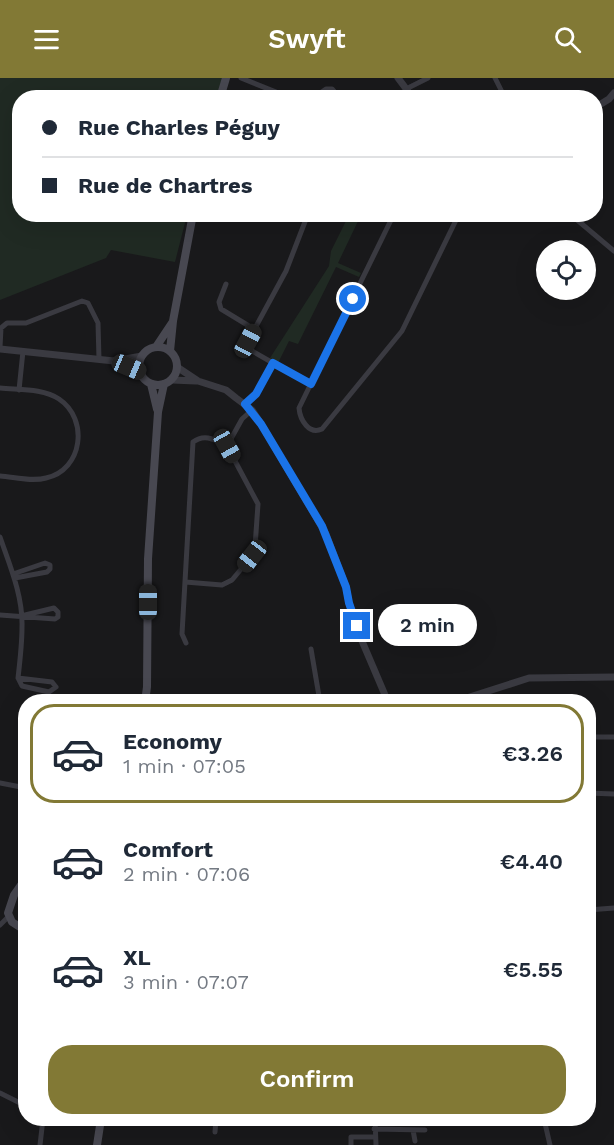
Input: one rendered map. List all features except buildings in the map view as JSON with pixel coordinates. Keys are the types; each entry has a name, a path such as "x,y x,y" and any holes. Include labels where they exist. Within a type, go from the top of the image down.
{"main road":[{"path":"170,351 173,321 192,222"},
{"path":"158,412 151,384 140,372 140,364 142,356 148,350 156,347 173,321"},
{"path":"146,694 148,559 158,412 168,382 177,366 176,358 170,351 156,347"},
{"path":"151,384 168,382"},
{"path":"18,891 10,904 9,916 18,925"},
{"path":"97,1145 100,1126"}],"street":[{"path":"241,78 272,90"},
{"path":"398,78 406,90 428,78"},
{"path":"305,222 286,271 254,329 247,348 311,384"},
{"path":"390,222 298,411 310,430 318,431 402,331 455,222"},
{"path":"580,222 613,249"},
{"path":"226,284 219,302 221,309 254,329"},
{"path":"99,359 98,323 88,303 82,301 26,323 7,323 2,328 0,348 114,361 140,372"},
{"path":"20,390 23,351"},
{"path":"114,361 142,356"},
{"path":"245,404 256,394 273,363"},
{"path":"177,366 198,381 226,390 252,410 315,514 330,545 346,587 362,641 385,694"},
{"path":"168,382 198,381"},
{"path":"0,388 47,393 58,399 69,408 76,420 79,433 75,456 57,474 35,479 0,476"},
{"path":"227,446 242,419 252,410"},
{"path":"185,582 222,585 232,580 252,556 255,547 258,504 227,446 210,437 199,438 193,442 182,634 186,643"},
{"path":"0,537 14,576 21,616 18,678 22,686 49,692 56,687 52,682 18,678"},
{"path":"45,563 50,565 47,572 14,576 45,563"},
{"path":"0,615 55,619 58,617 58,612 54,608 21,616"},
{"path":"311,649 319,694"},
{"path":"479,694 529,678 614,677"},
{"path":"596,736 614,737"},
{"path":"0,783 18,786"},
{"path":"596,793 614,794"},
{"path":"596,909 614,908"},
{"path":"0,925 9,916"},
{"path":"0,1093 18,1102"},
{"path":"40,1145 41,1126"},
{"path":"215,1126 215,1132"},
{"path":"374,1126 376,1145"},
{"path":"545,1126 550,1145"},
{"path":"374,1129 425,1130"},
{"path":"413,1130 415,1141"},
{"path":"351,1145 351,1137 374,1137"}],"shaded area":[{"path":"0,78 223,78 220,90 12,90 12,222 185,222 175,262 111,250 106,258 0,300"},
{"path":"346,222 358,222 338,263 361,273 359,277 336,267 298,344 289,341 278,363 270,358 329,266 331,251"}],"route":[{"path":"353,299 311,384 273,363 256,394 245,404 261,424 322,526 346,587 357,626"}]}
